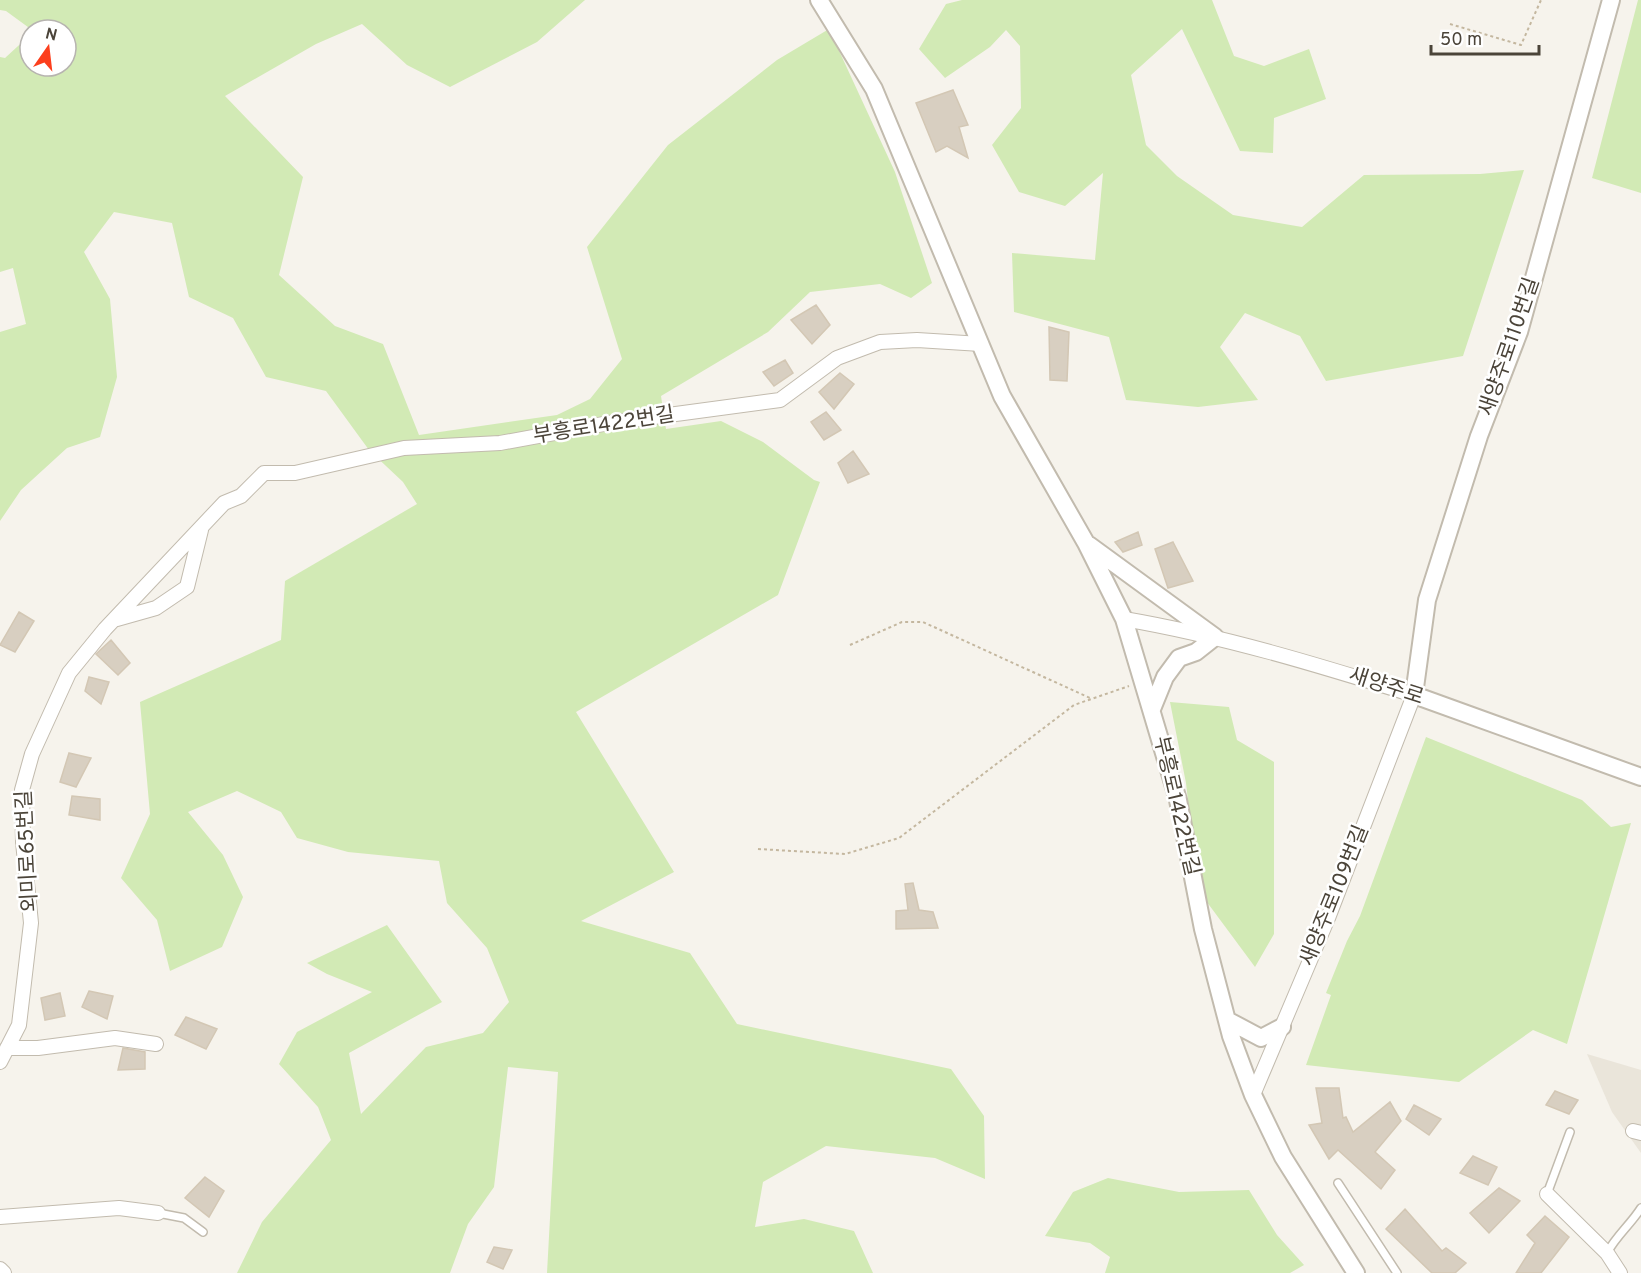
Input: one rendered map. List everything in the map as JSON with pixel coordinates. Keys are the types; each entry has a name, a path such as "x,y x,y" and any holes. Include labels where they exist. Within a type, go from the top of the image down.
{"street":[{"name":"부흥로1422번길","path":"819,0 874,89 1002,396 1086,543 1124,619 1178,800 1203,929 1227,1020 1253,1095 1283,1156 1356,1273"},
{"name":"새양주로110번길","path":"1414,695 1427,600 1479,436 1518,332 1611,0"},
{"name":"부흥로1422번길","path":"224,503 241,496 264,473 295,473 404,448 500,443 609,423 780,400 837,358 880,342 916,340 981,344"},
{"name":"외미로65번길","path":"0,1062 19,1025 31,923 23,842 22,790 32,754 69,673 224,503"},
{"path":"115,620 156,608 187,587 201,530"},
{"path":"1086,543 1215,637 1196,652 1179,658 1165,677 1152,709"},
{"name":"새양주로","path":"1124,619 1215,637 1290,656 1414,695 1641,777"},
{"name":"새양주로109번길","path":"1253,1095 1328,918 1414,695"},
{"path":"1227,1020 1261,1038 1282,1027"},
{"path":"7,1048 38,1048 115,1038 156,1044"},
{"path":"1547,1194 1607,1253 1620,1273"},
{"path":"0,1217 119,1208 158,1213"},
{"path":"0,1269 4,1273"}],"lane":[{"path":"1547,1194 1570,1131"},
{"path":"1338,1183 1397,1273"},
{"path":"1607,1253 1613,1241 1629,1226 1641,1208"},
{"path":"158,1213 184,1218 203,1232"}],"path":[{"path":"1450,24 1521,45 1541,0"},
{"path":"850,645 902,622 923,622 1090,698"},
{"path":"758,849 844,854 898,838 1074,705 1144,682"}],"shaded area":[{"path":"1587,1054 1641,1070 1641,1153 1612,1112"}],"green space":[{"path":"0,0 585,0 537,42 450,87 407,65 362,24 316,44 225,96 303,177 279,275 335,326 383,344 419,435 557,415 590,399 622,359 587,247 668,145 777,60 829,29 895,172 932,283 911,298 880,284 810,292 768,332 661,396 666,429 721,421 763,442 814,480 820,482 778,595 576,712 674,872 581,921 690,953 737,1024 951,1069 984,1116 985,1179 935,1158 826,1146 763,1182 755,1227 804,1219 854,1231 873,1273 547,1273 558,1072 508,1067 494,1187 468,1224 450,1273 237,1273 262,1222 331,1140 318,1107 279,1064 297,1032 372,992 327,974 307,963 387,925 442,1002 349,1053 361,1114 426,1047 483,1033 509,1002 487,948 447,903 439,861 348,852 297,838 281,812 237,791 188,812 223,855 243,897 222,947 170,971 157,920 121,878 150,814 140,702 281,640 285,581 417,504 403,482 369,450 326,391 266,377 233,318 189,297 172,223 114,212 84,252 110,299 117,377 100,437 67,448 21,490 0,521 0,332 26,324 13,268 0,272 0,57 5,58 18,46 18,78 78,78 78,18 18,20 6,11 0,10"},
{"path":"962,0 1212,0 1234,56 1264,66 1309,49 1326,99 1274,118 1273,153 1240,151 1182,29 1131,75 1146,145 1177,176 1233,215 1302,227 1364,175 1480,174 1524,170 1463,356 1326,381 1300,336 1245,313 1220,347 1258,400 1198,407 1126,400 1109,337 1014,312 1012,253 1095,260 1103,173 1065,206 1019,192 992,145 1021,108 1020,46 1006,30 990,47 945,78 919,49 946,4"},
{"path":"1638,0 1641,0 1641,193 1592,178"},
{"path":"1170,702 1229,707 1237,740 1274,762 1274,934 1255,967 1198,890 1186,783"},
{"path":"1426,737 1582,800 1611,827 1631,823 1567,1044 1533,1030 1459,1082 1306,1065 1331,995 1326,993 1360,916"},
{"path":"1108,1178 1179,1192 1249,1190 1277,1235 1304,1265 1290,1273 1105,1273 1110,1257 1090,1243 1045,1236 1073,1192"}],"building":[{"path":"953,90 968,125 959,127 968,158 947,146 936,152 916,103"},
{"path":"816,305 830,325 812,344 791,320"},
{"path":"1049,327 1069,332 1067,381 1050,380"},
{"path":"785,360 793,373 774,386 763,372"},
{"path":"840,373 854,384 834,409 819,392"},
{"path":"826,412 841,430 824,440 811,422"},
{"path":"853,451 869,474 848,483 838,463"},
{"path":"1138,532 1142,545 1123,552 1115,542"},
{"path":"1173,542 1193,581 1168,588 1155,549"},
{"path":"19,612 34,621 15,652 0,645"},
{"path":"111,640 130,663 118,675 96,654"},
{"path":"89,677 109,682 101,704 85,691"},
{"path":"69,753 91,758 76,787 60,782"},
{"path":"72,796 100,799 100,820 69,815"},
{"path":"913,883 919,910 933,912 938,928 896,929 896,911 908,910 905,884"},
{"path":"89,991 113,996 107,1019 82,1007"},
{"path":"60,993 65,1016 45,1020 41,998"},
{"path":"186,1017 217,1029 206,1049 175,1035"},
{"path":"123,1048 145,1052 145,1069 118,1070"},
{"path":"1316,1088 1339,1088 1343,1118 1346,1117 1353,1132 1390,1102 1401,1121 1375,1152 1395,1170 1381,1189 1338,1150 1329,1159 1309,1125 1322,1123"},
{"path":"1555,1091 1578,1100 1569,1114 1546,1105"},
{"path":"1414,1105 1441,1119 1429,1135 1406,1119"},
{"path":"1473,1156 1497,1167 1488,1185 1460,1173"},
{"path":"205,1177 224,1191 209,1217 185,1198"},
{"path":"1499,1188 1520,1201 1489,1233 1470,1213"},
{"path":"1405,1209 1442,1251 1446,1248 1466,1263 1455,1273 1432,1273 1386,1229"},
{"path":"1545,1216 1569,1237 1541,1273 1516,1273 1535,1243 1527,1235"},
{"path":"494,1247 512,1250 503,1269 487,1262"}]}
